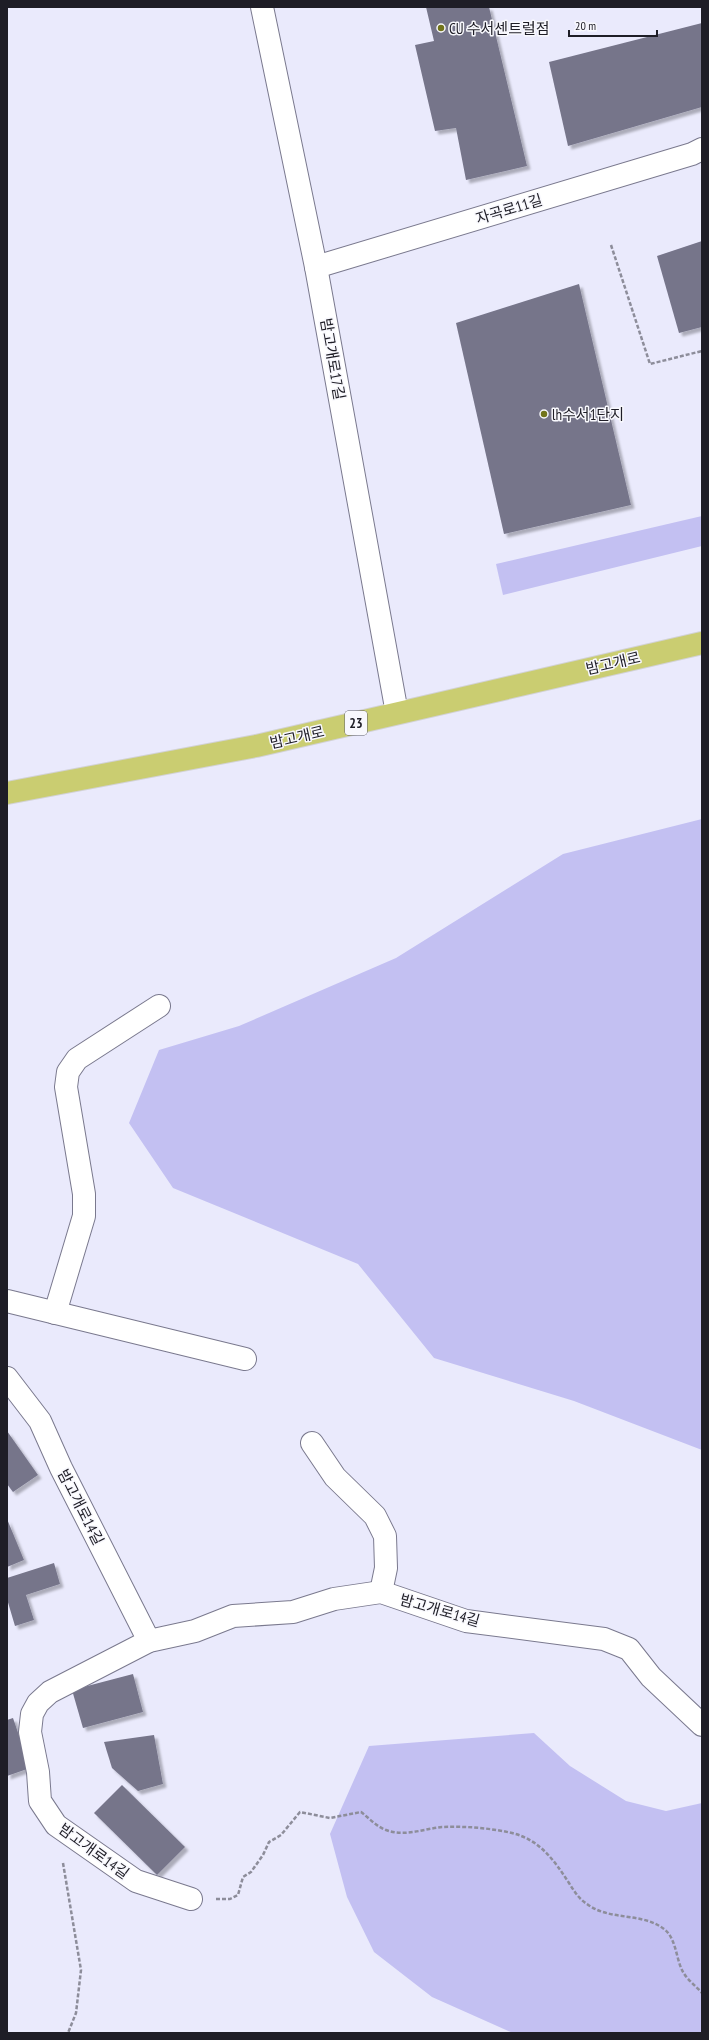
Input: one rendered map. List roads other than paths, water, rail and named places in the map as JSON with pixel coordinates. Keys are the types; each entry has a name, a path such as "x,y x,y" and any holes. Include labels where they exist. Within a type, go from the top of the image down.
{"main road":[{"name":"밤고개로","path":"7,793 256,746 702,643"}],"street":[{"name":"밤고개로17길","path":"262,7 316,267 397,713"},
{"name":"자곡로11길","path":"316,267 692,154 702,149"},
{"path":"55,1313 84,1216 84,1194 66,1087 68,1072 77,1059 159,1006"},
{"path":"7,1301 245,1359"},
{"name":"밤고개로14길","path":"7,1378 40,1421 61,1468 149,1641"},
{"path":"312,1443 335,1477 375,1516 385,1536 386,1568 381,1592"},
{"name":"밤고개로14길","path":"191,1899 136,1881 56,1825 40,1801 38,1772 30,1732 32,1714 38,1703 50,1692 149,1641 195,1631 233,1616 293,1612 334,1599 381,1592 466,1621 604,1639 629,1649 651,1677 702,1725"}],"place":[{"name":"CU 수서센트럴점","path":"441,28"},
{"name":"lh수서1단지","path":"544,414"}]}
